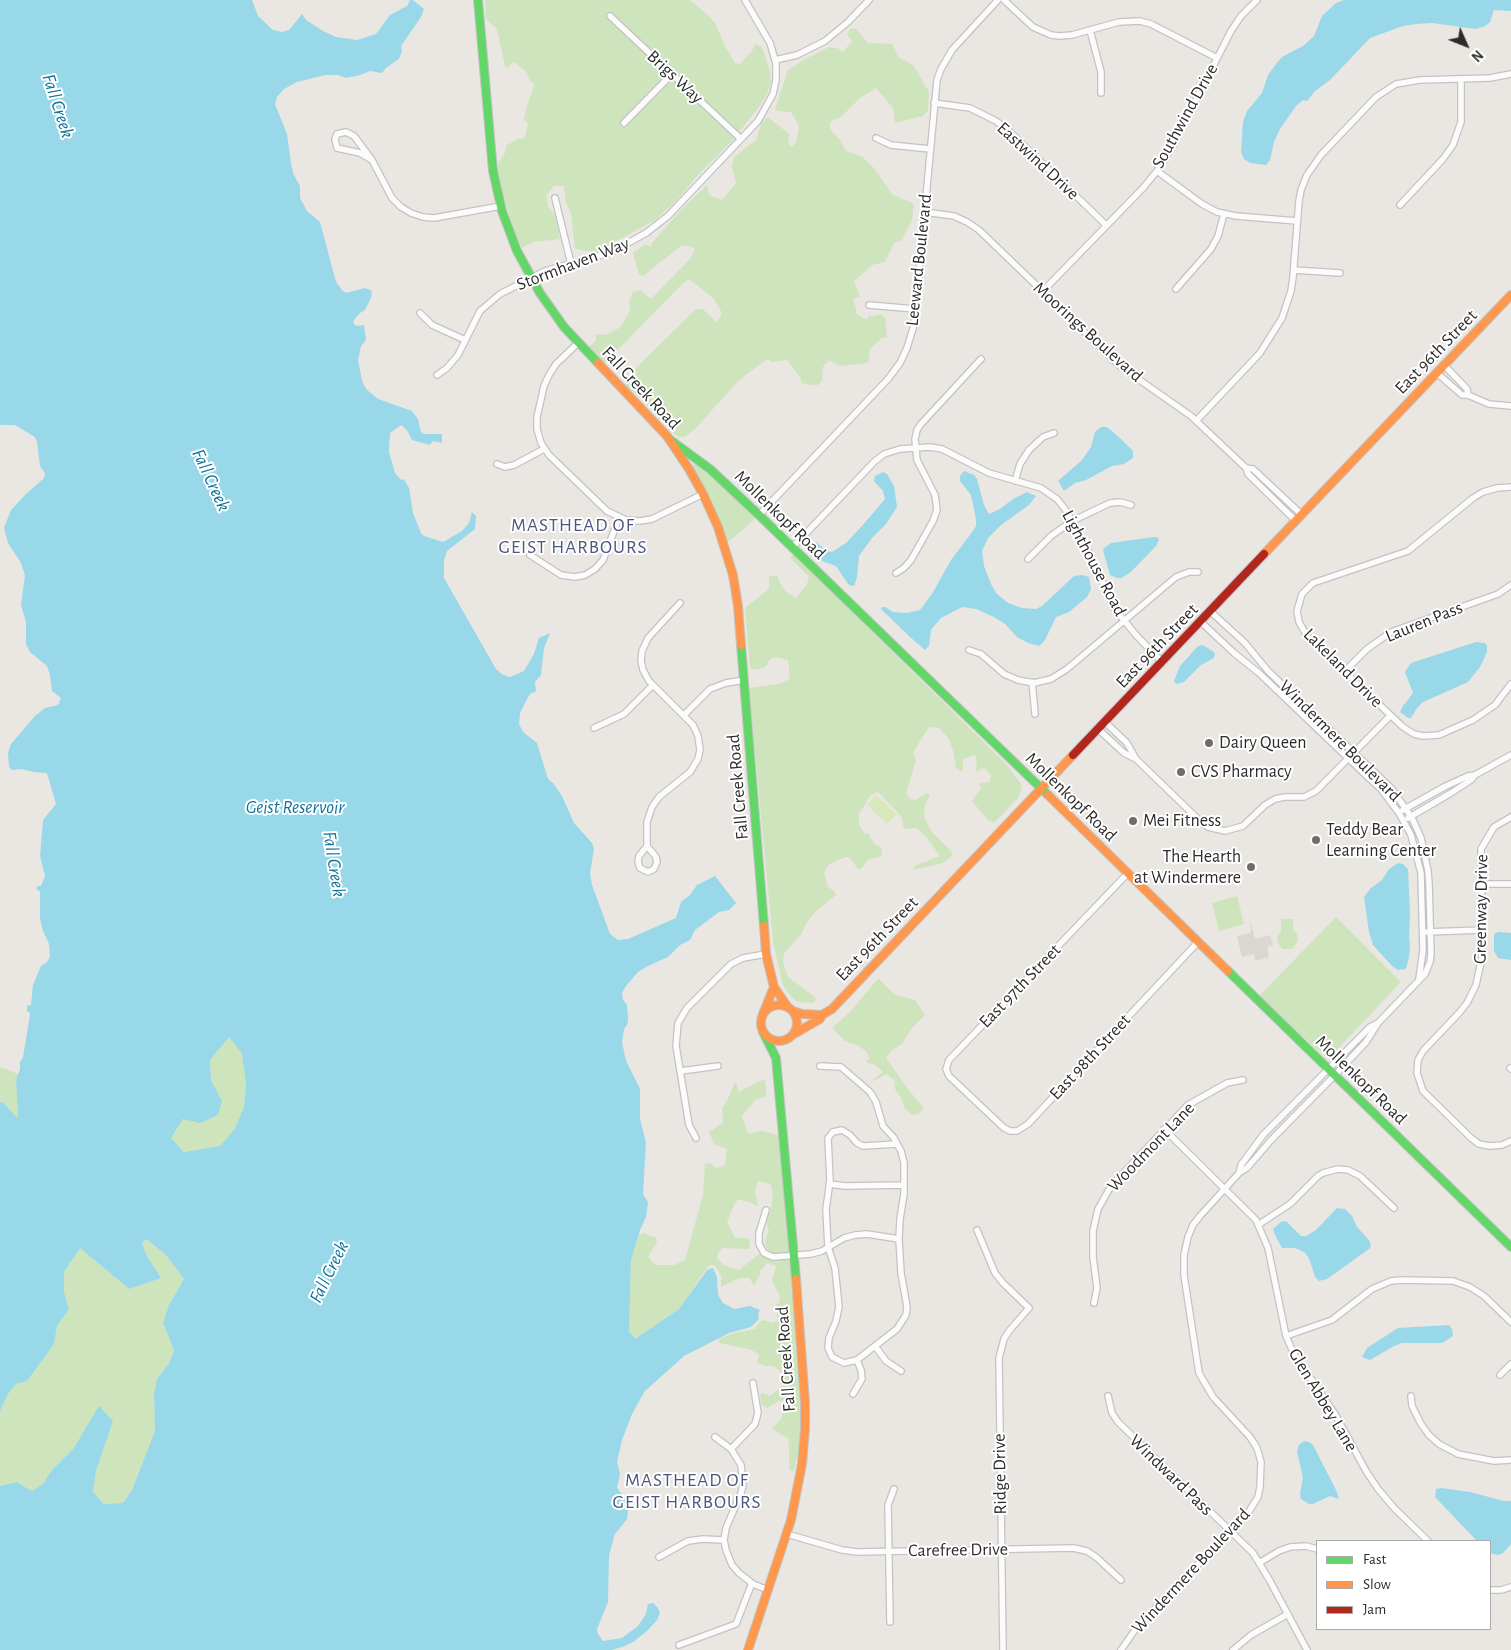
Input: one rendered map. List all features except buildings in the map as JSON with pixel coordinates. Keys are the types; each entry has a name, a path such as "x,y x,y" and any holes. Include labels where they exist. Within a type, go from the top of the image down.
{"main road":[{"name":"Fall Creek Road","path":"478,0 490,152 501,206 515,246 550,308 578,343 660,426 689,469 718,527 733,575 738,607 766,954 774,987 790,1009"},
{"name":"East 96th Street","path":"791,1037 832,1009 1511,295"},
{"name":"Mollenkopf Road","path":"669,439 710,469 759,516 1042,788 1511,1247"},
{"path":"774,987 760,1021 763,1032 772,1040 780,1042 791,1037"},
{"path":"763,1014 768,1008 776,1005 805,1015 822,1015"},
{"path":"776,1058 798,1024 797,1017 790,1009"},
{"name":"Fall Creek Road","path":"748,1650 787,1534 796,1495 805,1430 794,1256 776,1058 763,1032"}],"street":[{"path":"745,0 770,43 775,60 801,53 826,40 848,22 868,0"},
{"name":"Leeward Boulevard","path":"759,516 896,369 909,344 913,330 937,80 947,56 998,0"},
{"path":"1004,0 1033,27 1046,34 1065,36 1124,21 1142,21 1217,58"},
{"name":"Southwind Drive","path":"1042,291 1157,171 1172,147 1238,20 1257,0"},
{"name":"Brigs Way","path":"610,16 741,139"},
{"path":"1090,30 1102,72 1101,93"},
{"name":"Stormhaven Way","path":"436,375 452,363 485,306 500,294 531,276 612,252 646,233 668,216 758,121 773,96 776,80 775,60"},
{"path":"624,123 672,74"},
{"path":"1196,421 1256,358 1270,339 1287,304 1294,270 1301,190 1312,166 1321,155 1376,97 1390,88 1408,81 1494,78 1511,74"},
{"path":"1400,205 1443,159 1455,141 1461,122 1461,79"},
{"name":"Eastwind Drive","path":"934,103 970,108 996,121 1008,130 1106,225"},
{"path":"372,160 360,153 337,148 335,139 338,134 346,132 354,136 372,160 392,198 401,207 413,214 434,218 501,206"},
{"path":"876,138 891,145 930,149"},
{"path":"1157,171 1202,204 1224,214 1297,220"},
{"path":"555,198 571,264"},
{"name":"Moorings Boulevard","path":"924,212 954,216 975,227 1121,367 1185,411 1246,468 1253,469 1299,518"},
{"path":"1176,289 1211,249 1218,236 1224,214"},
{"path":"1294,270 1340,274"},
{"path":"869,305 915,309"},
{"path":"420,313 432,325 466,340"},
{"path":"578,343 556,364 546,382 537,419 539,438 544,449 604,509 619,518 635,521 652,519 702,494"},
{"path":"896,573 911,560 933,521 937,510 936,495 917,463 916,433 919,426 981,359"},
{"path":"1444,365 1467,389 1468,395"},
{"path":"1437,373 1462,395 1468,395 1489,404 1511,406"},
{"path":"1015,482 1020,464 1028,450 1043,436 1054,433"},
{"name":"Lighthouse Road","path":"792,548 878,459 893,450 930,447 947,451 986,472 1015,482 1041,488 1052,494 1062,505 1072,522 1097,569 1110,602 1124,621 1162,662"},
{"path":"497,464 505,467 512,466 544,449"},
{"name":"Lakeland Drive","path":"1511,487 1483,492 1473,498 1408,551 1317,580 1305,590 1297,612 1301,626 1307,636 1403,728 1414,734 1423,736 1439,735 1484,713 1499,700 1511,684"},
{"path":"1028,559 1055,533 1110,502 1131,505"},
{"path":"530,555 552,571 563,576 576,577 585,575 595,569 603,560 619,518"},
{"path":"969,650 984,656 1009,676 1020,681 1032,682 1051,679 1062,673 1176,577 1189,572 1198,572"},
{"name":"Lauren Pass","path":"1344,672 1367,649 1391,632 1498,594 1511,585"},
{"path":"647,846 646,825 652,806 664,792 689,773 698,759 700,748 698,736 693,725 653,685 646,677 642,668 643,646 649,636 680,603"},
{"name":"Windermere Boulevard","path":"1121,1650 1137,1627 1248,1513 1258,1497 1260,1487 1261,1462 1257,1448 1250,1437 1213,1397 1199,1373 1184,1262 1186,1244 1193,1225 1239,1173 1247,1168 1272,1138 1366,1042 1378,1023 1425,974 1430,962 1431,932 1428,871 1421,838 1406,808 1392,789 1268,671 1244,643 1210,611"},
{"name":"Windermere Boulevard","path":"1200,621 1234,653 1259,673 1381,789 1404,820 1415,847 1421,873 1423,957 1419,979"},
{"path":"684,715 710,689 726,683 744,680"},
{"path":"1032,682 1035,714"},
{"path":"594,728 624,714 653,685"},
{"path":"1098,729 1124,753 1136,759 1200,821 1208,827 1225,831 1243,826 1274,799 1304,797 1316,791 1390,716"},
{"path":"1105,722 1127,743 1136,759"},
{"path":"1399,813 1444,787 1468,776 1475,775 1511,755"},
{"path":"1404,820 1451,793 1471,780 1475,775"},
{"name":"Greenway Drive","path":"1511,817 1494,828 1485,841 1480,857 1482,964 1473,992 1459,1013 1423,1051 1418,1060 1417,1073 1420,1086 1426,1094 1470,1138 1479,1144 1490,1146 1502,1145 1511,1141"},
{"name":"East 97th Street","path":"975,1100 948,1076 946,1071 947,1063 1128,874"},
{"path":"1481,884 1511,884"},
{"path":"1422,932 1482,930"},
{"name":"East 98th Street","path":"975,1100 1007,1130 1013,1132 1022,1128 1198,942"},
{"path":"696,1138 689,1125 676,1039 678,1023 685,1011 731,964 743,958 766,954"},
{"name":"Windermere Boulevard","path":"1239,1173 1241,1166 1263,1135 1370,1027 1378,1023"},
{"path":"681,1071 718,1066"},
{"path":"820,1066 841,1067 866,1088 876,1102 883,1126 897,1144 903,1156 904,1185 899,1239 901,1273 907,1307 906,1315 897,1329 857,1360 840,1362 832,1356 828,1348 829,1338 839,1307 835,1268 828,1247 826,1209 829,1184 828,1142 833,1132 845,1131 862,1146 897,1144"},
{"name":"Woodmont Lane","path":"1094,1303 1097,1288 1092,1239 1098,1209 1106,1194 1117,1178 1185,1108 1227,1083 1242,1080"},
{"name":"Glen Abbey Lane","path":"1164,1130 1247,1210 1258,1225 1268,1248 1286,1336 1299,1362 1335,1414 1366,1471 1386,1498 1427,1540"},
{"path":"1258,1225 1290,1204 1318,1176 1324,1172 1338,1169 1348,1170 1360,1176 1394,1208"},
{"path":"829,1184 845,1186 904,1185"},
{"path":"766,1210 758,1239 765,1254 772,1257 811,1254 844,1238 867,1234 899,1239"},
{"name":"Ridge Drive","path":"977,1230 995,1273 1029,1308 1004,1339 999,1358 1003,1650"},
{"path":"1286,1336 1332,1320 1372,1289 1391,1281 1402,1280 1453,1281 1470,1287 1484,1296 1511,1322"},
{"path":"875,1346 886,1361 901,1371"},
{"path":"853,1394 862,1379 857,1360"},
{"path":"1500,1376 1511,1364"},
{"path":"731,1449 752,1428 757,1420 753,1383"},
{"name":"Windward Pass","path":"1108,1396 1112,1413 1118,1422 1260,1563 1307,1650"},
{"path":"1411,1396 1412,1406 1421,1424 1439,1444 1458,1454 1494,1461 1511,1460"},
{"path":"715,1437 731,1449 740,1465 743,1485 728,1522 724,1540 729,1558 732,1565 744,1578 768,1590"},
{"path":"890,1622 888,1505 894,1489"},
{"name":"Carefree Drive","path":"787,1534 849,1551 1078,1549 1096,1557 1121,1580"},
{"path":"659,1557 688,1541 703,1539 724,1540"},
{"path":"1260,1563 1279,1551 1290,1547 1306,1546 1316,1549"},
{"path":"679,1644 736,1624 752,1583"},
{"path":"1491,1590 1511,1587"},
{"path":"1233,1650 1252,1634 1288,1614"}],"green space":[{"path":"485,0 690,0 715,23 735,63 740,64 752,51 755,44 762,47 769,68 771,82 767,94 759,107 731,142 696,177 677,200 655,220 597,252 575,249 571,212 566,203 564,186 554,186 546,196 548,206 555,216 560,239 534,242 522,248 501,188 497,165 505,153 506,146 517,139 525,138 528,123 524,119 535,85 530,81 526,72 514,62 507,68 505,66 497,29 486,19"},
{"path":"855,28 868,43 892,44 899,57 914,66 929,92 928,111 923,116 895,123 893,108 876,88 860,98 841,117 830,122 830,129 840,140 846,151 862,157 873,167 893,195 914,204 912,220 901,241 894,243 885,262 872,265 854,281 860,297 853,299 856,313 866,320 870,315 872,317 880,314 885,317 887,338 882,338 870,349 868,363 841,366 829,360 823,367 822,381 818,385 802,383 800,377 787,360 772,362 767,359 739,380 695,429 684,437 679,437 625,384 627,378 643,361 696,309 703,309 717,323 722,313 714,299 689,279 604,364 589,347 596,341 596,334 605,335 621,327 630,310 629,300 633,292 640,290 651,299 691,258 695,248 682,245 643,276 639,274 633,253 645,244 651,247 652,243 681,210 707,185 709,195 722,200 736,183 732,166 734,157 756,140 761,124 768,117 789,134 788,141 791,147 796,143 799,126 791,112 775,109 788,70 829,47 837,48 843,52 852,41 847,35 850,29"},
{"path":"696,462 701,464 757,517 727,543 709,496 693,467 693,464"},
{"path":"793,554 1006,764 1022,788 1018,798 994,823 988,820 972,801 981,788 979,783 990,782 991,775 984,768 975,772 977,764 975,755 963,759 963,772 956,768 949,739 939,728 929,727 913,752 916,760 906,793 910,799 916,800 927,793 930,796 925,805 924,817 931,831 951,851 952,856 943,863 913,870 914,866 940,856 917,828 904,829 901,816 878,792 871,795 859,814 859,825 865,834 868,833 875,845 881,847 882,856 868,860 861,869 858,869 849,857 828,865 824,873 828,887 836,895 816,911 807,922 800,936 784,953 783,963 788,977 815,997 816,1000 812,1003 799,1002 791,997 783,985 773,942 749,688 779,684 790,679 788,660 775,657 769,660 765,667 754,670 750,667 745,608 769,589 769,577 777,575 786,592 796,598 807,584 809,577 790,558"},
{"path":"876,795 897,814 887,824 867,805"},
{"path":"1237,896 1244,924 1219,931 1212,903"},
{"path":"1336,917 1401,982 1328,1059 1258,997"},
{"path":"1281,919 1293,919 1293,930 1297,934 1298,941 1292,949 1282,949 1278,943 1277,937 1281,931"},
{"path":"879,979 894,994 915,1000 925,1015 911,1029 902,1044 892,1050 886,1058 924,1108 918,1114 912,1115 905,1109 902,1099 895,1089 894,1077 893,1080 887,1074 869,1083 883,1072 875,1065 866,1062 869,1059 868,1053 859,1046 845,1041 832,1028 851,1011"},
{"path":"229,1037 242,1053 246,1084 244,1107 234,1130 220,1146 184,1152 171,1138 183,1119 222,1101 211,1080 210,1060"},
{"path":"0,1067 18,1074 16,1080 17,1118 4,1103 0,1102"},
{"path":"765,1079 766,1096 755,1100 742,1116 748,1134 762,1131 779,1135 793,1296 798,1330 802,1437 794,1471 789,1470 788,1438 772,1429 781,1419 786,1400 778,1401 767,1408 762,1405 760,1395 762,1393 769,1396 773,1394 783,1385 785,1377 773,1366 757,1363 759,1355 752,1350 720,1343 718,1339 755,1329 760,1321 764,1320 772,1323 778,1321 776,1304 779,1303 780,1297 772,1280 776,1266 767,1263 760,1271 760,1275 754,1285 749,1278 742,1278 721,1287 721,1275 714,1265 709,1265 679,1309 635,1339 629,1331 631,1260 638,1236 643,1233 656,1238 657,1242 648,1257 655,1265 674,1265 685,1260 703,1195 705,1164 710,1163 717,1168 725,1165 727,1149 714,1144 709,1132 723,1123 722,1108 735,1082 738,1092","holes":["758,1181 770,1184 773,1192 771,1209 766,1221 769,1232 765,1240 766,1247 771,1253 779,1254 777,1261 766,1258 760,1253 739,1270 724,1265 717,1259 718,1253 722,1248 749,1249 750,1240 748,1238 735,1238 727,1222 735,1203 739,1199 758,1207 755,1192"]},
{"path":"146,1239 166,1255 184,1279 169,1305 170,1337 174,1350 169,1363 157,1379 154,1393 155,1431 132,1490 123,1503 104,1504 93,1492 96,1471 113,1421 84,1432 74,1448 51,1471 43,1484 32,1491 16,1482 0,1486 0,1411 8,1394 16,1384 27,1381 54,1344 57,1326 69,1309 64,1292 64,1272 80,1248 129,1289 160,1278 142,1243"}],"shaded area":[{"path":"1250,920 1255,939 1270,935 1273,945 1267,947 1269,957 1255,961 1254,954 1242,957 1237,936 1250,933"}],"water":[{"name":"Geist Reservoir","path":"0,0 252,0 258,16 273,30 282,32 289,30 302,14 306,20 323,31 336,37 357,40 376,34 390,15 407,6 410,0 413,0 424,9 421,17 401,46 402,51 399,59 382,73 370,71 346,78 338,75 325,75 297,82 284,89 277,97 275,104 287,134 293,173 300,186 300,198 307,211 320,222 336,282 346,293 365,288 372,291 365,310 353,321 357,326 364,325 366,340 361,346 358,360 362,381 366,389 378,399 412,411 418,419 421,432 424,434 442,434 442,443 433,441 430,445 412,440 407,430 401,425 390,433 389,452 395,473 401,480 404,479 409,488 413,513 424,536 443,542 462,531 469,523 472,512 476,516 475,529 447,551 444,560 444,578 496,669 503,675 510,677 524,671 534,654 539,638 550,633 544,648 541,675 535,682 536,691 530,694 526,701 520,713 519,724 523,732 537,743 548,779 562,796 574,823 592,843 594,849 590,873 592,885 610,934 618,940 628,939 676,918 681,902 690,895 697,885 715,876 736,903 729,910 719,912 695,930 690,940 680,945 668,957 638,972 622,993 623,1000 627,1005 628,1020 622,1042 626,1061 640,1089 640,1119 646,1142 643,1194 648,1202 646,1217 631,1260 629,1331 635,1339 679,1309 707,1270 713,1268 717,1277 718,1295 723,1303 734,1309 750,1306 760,1310 758,1314 759,1319 751,1327 729,1333 684,1356 645,1391 632,1414 622,1440 617,1462 620,1474 617,1488 629,1503 627,1519 615,1534 609,1555 608,1602 597,1629 603,1641 622,1638 638,1626 646,1614 648,1604 653,1603 660,1613 657,1620 633,1642 612,1650 0,1650 0,1486 16,1482 32,1491 43,1484 51,1471 74,1448 99,1406 113,1421 96,1471 93,1492 104,1504 123,1503 132,1490 155,1431 154,1393 157,1379 169,1363 174,1350 163,1323 169,1305 184,1279 166,1255 146,1239 142,1243 147,1256 161,1278 129,1289 80,1248 64,1272 64,1292 69,1309 57,1326 54,1344 27,1381 16,1384 8,1394 0,1411 0,1102 4,1103 17,1118 16,1080 23,1057 29,1021 30,1013 27,1011 27,1006 31,1005 33,985 41,966 50,957 49,944 40,919 40,891 37,890 37,886 41,886 45,876 40,856 43,820 56,804 47,773 22,769 12,770 9,767 8,753 11,744 35,716 45,708 58,705 61,698 52,691 47,666 30,652 26,644 26,622 21,605 25,575 21,563 8,543 4,528 11,510 44,478 45,473 40,466 35,437 15,425 0,425","holes":["229,1037 242,1054 246,1084 244,1107 234,1130 220,1146 184,1152 171,1138 183,1119 200,1123 218,1115 222,1101 211,1080 210,1060"]},
{"path":"1344,0 1511,0 1511,11 1494,10 1490,22 1476,29 1432,23 1416,24 1403,26 1370,38 1330,80 1315,91 1307,101 1303,100 1296,106 1280,129 1274,142 1270,160 1266,165 1250,163 1244,159 1241,152 1243,122 1247,111 1262,93 1268,75 1282,57 1303,46 1314,36 1322,16 1336,3"},
{"path":"1101,427 1107,427 1121,439 1133,451 1133,458 1124,464 1112,466 1086,480 1075,483 1064,491 1058,481 1081,461 1091,447 1095,432"},
{"path":"964,471 974,475 977,479 984,505 989,514 1027,492 1036,496 1029,505 1001,525 988,538 982,551 984,566 996,593 1008,603 1022,608 1036,609 1042,606 1074,576 1082,575 1089,577 1091,589 1087,597 1069,612 1056,617 1045,640 1039,646 1017,637 1005,624 994,617 976,609 962,607 941,618 931,630 929,646 925,650 881,609 885,607 893,612 907,613 920,610 932,594 951,560 973,531 976,526 976,519 971,495 960,481 960,476"},
{"path":"883,472 887,474 894,486 897,507 886,524 872,538 859,556 857,577 854,586 852,586 848,584 836,566 822,561 811,551 812,546 816,542 827,551 832,552 846,543 885,499 883,491 874,481 875,476"},
{"path":"1157,537 1159,540 1156,546 1131,572 1121,578 1110,575 1104,548 1111,543"},
{"path":"1476,642 1485,643 1487,652 1480,667 1468,682 1423,702 1411,718 1400,712 1413,693 1405,672 1410,664"},
{"path":"1203,645 1215,653 1214,658 1201,665 1184,682 1176,684 1174,681 1180,666 1198,646"},
{"path":"1398,863 1403,864 1408,869 1410,947 1406,969 1398,970 1373,945 1369,932 1364,897 1371,888 1382,880 1389,869"},
{"path":"1495,933 1511,933 1511,960 1498,958 1494,951"},
{"path":"1337,1208 1345,1209 1352,1216 1357,1227 1369,1240 1371,1246 1327,1279 1319,1281 1315,1277 1309,1258 1304,1252 1295,1248 1282,1248 1273,1229 1281,1222 1286,1221 1301,1236 1306,1236 1316,1230"},
{"path":"1449,1325 1453,1336 1442,1343 1402,1343 1370,1360 1362,1357 1367,1348 1398,1328"},
{"path":"1304,1441 1313,1445 1339,1499 1330,1496 1309,1504 1301,1499 1300,1493 1303,1478 1297,1451 1299,1445"},
{"path":"1436,1489 1470,1492 1504,1501 1511,1501 1511,1544 1503,1553 1498,1555 1491,1553 1491,1540 1476,1540 1435,1497"}],"traffic: fast":[{"path":"478,0 493,171 502,211 517,251 540,293 564,327 598,363"},
{"path":"669,439 710,469 759,515 1048,795"},
{"path":"741,645 764,926"},
{"path":"1228,971 1511,1247"},
{"path":"763,1032 776,1058 796,1279"}],"traffic: slow":[{"path":"1264,554 1511,295"},
{"path":"598,363 667,436 703,494 718,527 733,575 741,645"},
{"path":"794,1034 820,1019 822,1015 832,1009 1073,755"},
{"path":"1048,795 1228,971"},
{"path":"764,926 766,954 774,987 787,1006"},
{"path":"763,1014 774,987"},
{"path":"779,1005 786,1006 792,1010 796,1016 797,1023 796,1030 792,1036 786,1040 779,1041 772,1040 766,1036 762,1030 761,1023 762,1016 766,1010 772,1006 779,1005"},
{"path":"793,1011 802,1014 822,1015"},
{"path":"748,1650 791,1520 802,1464 805,1403 796,1279"}],"traffic: jam":[{"path":"1073,755 1264,554"}],"place":[{"name":"Dairy Queen","path":"1209,743"},
{"name":"CVS Pharmacy","path":"1181,772"},
{"name":"Mei Fitness","path":"1133,821"},
{"name":"Teddy Bear Learning Center","path":"1316,840"},
{"name":"The Hearth at Windermere","path":"1251,867"}],"district":[{"name":"MASTHEAD OF GEIST HARBOURS","path":"573,536"},
{"name":"MASTHEAD OF GEIST HARBOURS","path":"687,1491"}],"water label":[{"name":"Fall Creek","path":"58,106"},
{"name":"Fall Creek","path":"211,480"},
{"name":"Fall Creek","path":"334,864"},
{"name":"Fall Creek","path":"329,1272"}]}
